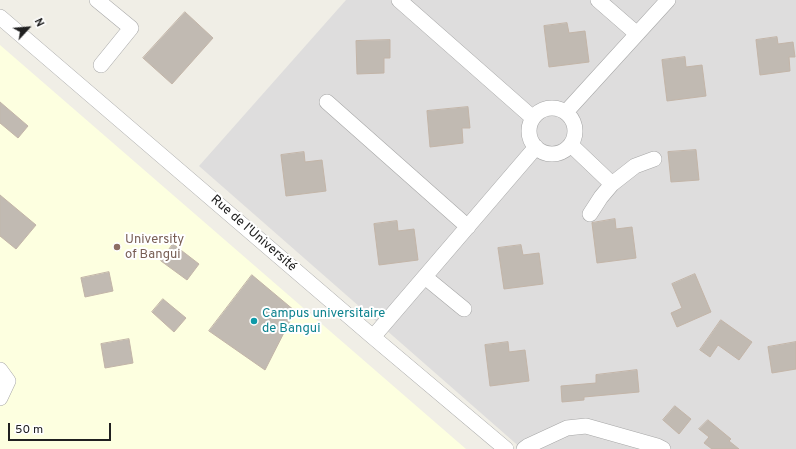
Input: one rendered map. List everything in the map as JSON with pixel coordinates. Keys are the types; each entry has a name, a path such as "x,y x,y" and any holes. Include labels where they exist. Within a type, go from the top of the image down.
{"street":[{"path":"97,0 131,28 101,65"},
{"path":"399,0 533,118"},
{"path":"598,0 637,34"},
{"path":"566,112 668,0"},
{"name":"Rue de l'Université","path":"0,18 506,449"},
{"path":"327,102 468,226"},
{"path":"550,108 558,108 566,112 575,126 575,135 571,145 563,151 553,154 543,152 536,147 531,139 529,128 533,118 541,111 550,108"},
{"path":"571,145 612,184"},
{"path":"373,337 536,147"},
{"path":"590,214 612,184 635,166 654,159"},
{"path":"425,277 464,309"},
{"path":"0,370 8,382 0,398"},
{"path":"524,449 567,428 586,426 663,449"}],"shaded area":[{"path":"346,0 796,0 796,449 522,449 199,166"},
{"name":"University of Bangui","path":"0,45 466,449 0,449"}],"building":[{"path":"185,12 213,38 172,84 143,58"},
{"path":"567,23 569,33 585,31 589,62 549,67 544,26"},
{"path":"777,37 778,44 793,42 795,57 789,57 790,71 760,75 756,40"},
{"path":"390,40 390,58 384,58 384,73 357,74 356,41"},
{"path":"685,57 686,67 702,65 706,96 667,101 662,60"},
{"path":"0,102 28,126 18,138 0,123"},
{"path":"468,107 470,128 462,128 463,143 430,147 427,111"},
{"path":"696,150 699,180 671,182 668,152"},
{"path":"304,152 305,162 322,160 326,191 286,196 281,155"},
{"path":"0,195 36,225 16,249 0,236"},
{"path":"615,219 616,229 632,227 636,258 597,263 592,223"},
{"path":"397,221 398,231 414,229 418,260 379,265 374,224"},
{"path":"173,244 199,264 187,280 161,261"},
{"path":"521,245 523,255 539,253 543,284 504,289 498,248"},
{"path":"109,272 113,291 85,297 81,278"},
{"path":"695,274 711,312 677,327 671,313 682,308 672,284"},
{"name":"Campus universitaire de Bangui","path":"252,275 295,311 265,370 209,331"},
{"path":"163,299 186,318 174,332 152,312"},
{"path":"721,320 752,342 739,360 718,345 710,357 700,350"},
{"path":"129,339 133,363 105,368 101,344"},
{"path":"508,342 509,352 525,350 529,381 490,386 485,345"},
{"path":"796,342 796,369 772,373 768,347"},
{"path":"637,370 639,392 584,397 584,400 562,402 561,386 596,383 596,375"},
{"path":"675,406 691,419 679,434 663,420"},
{"path":"708,420 731,439 729,441 739,449 712,449 704,443 709,437 699,429"}],"place":[{"name":"University of Bangui","path":"117,247"},
{"name":"Campus universitaire de Bangui","path":"254,321"}]}
